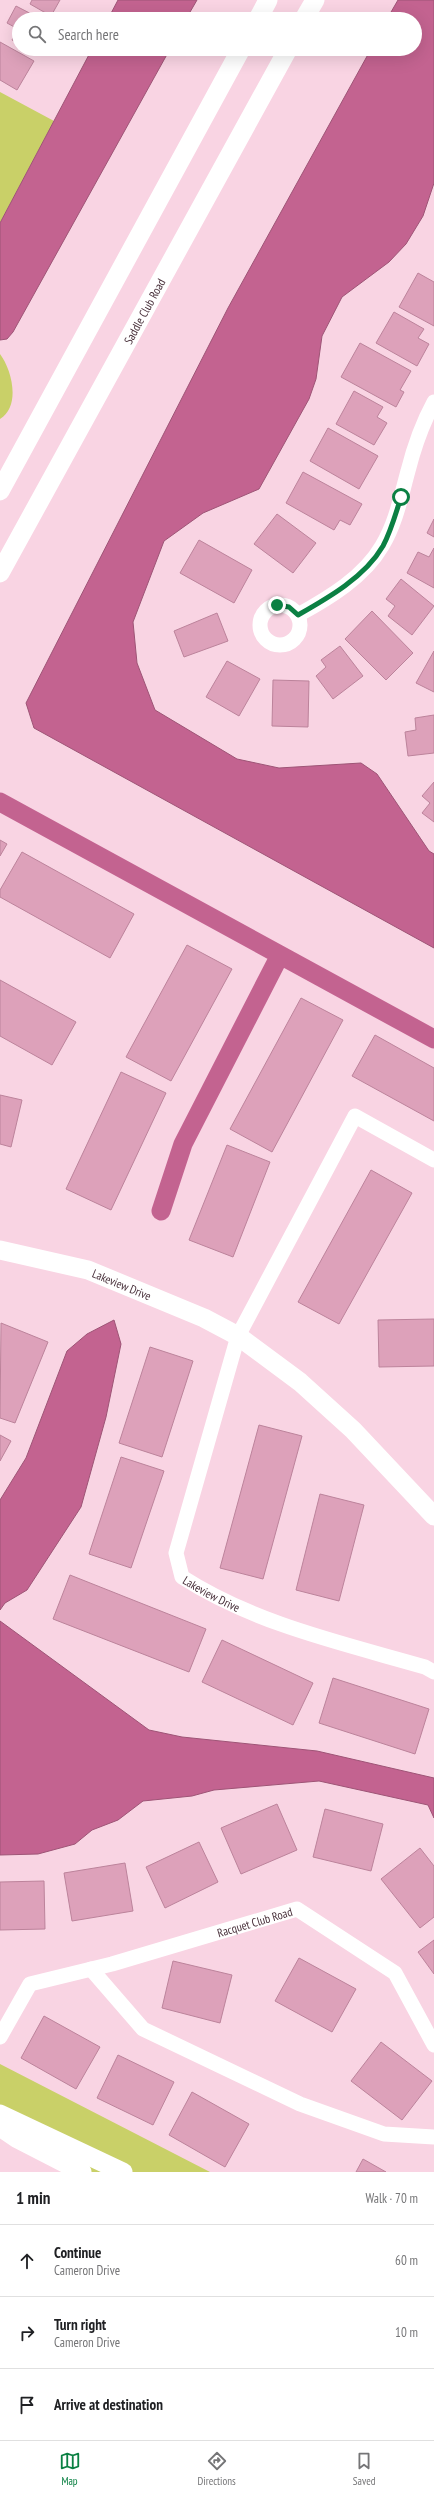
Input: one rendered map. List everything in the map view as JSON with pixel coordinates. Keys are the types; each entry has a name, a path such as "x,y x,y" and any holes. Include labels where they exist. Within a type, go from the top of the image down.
{"street":[{"path":"262,12 268,0"},
{"path":"308,12 315,0"},
{"path":"0,491 237,56"},
{"name":"Saddle Club Road","path":"0,573 284,56"},
{"path":"298,615 327,599 369,564 383,546 401,497 414,448 434,402"},
{"path":"238,1336 355,1116 434,1160"},
{"name":"Lakeview Drive","path":"0,1250 88,1270 204,1318 238,1336 300,1382 342,1420 434,1516"},
{"name":"Lakeview Drive","path":"238,1336 176,1553 182,1576 206,1593 267,1620 425,1667 434,1672"},
{"name":"Racquet Club Road","path":"0,2037 30,1984 91,1969 297,1909 395,1973 434,2045"},
{"path":"91,1969 143,2029 157,2036 300,2104 384,2134 434,2137"},
{"path":"0,2114 123,2172"},
{"path":"0,2127 16,2138 82,2172"}],"green space":[{"path":"0,92 54,121 0,223"},
{"path":"0,354 11,378 12,397 11,406 7,413 0,419"},
{"path":"0,2064 210,2172 82,2172 0,2127"}],"shaded area":[{"path":"118,0 197,0 190,12 112,12"},
{"path":"398,0 434,0 434,183 423,216 406,244 389,262 342,297 322,336 316,379 309,399 259,489 203,513 164,541 133,622 137,663 155,710 237,759 279,768 361,763 377,774 429,851 434,854 434,948 34,728 26,703 228,308 367,56 422,56 422,12 391,12"},
{"path":"88,56 166,56 13,332 7,339 0,340 0,223"},
{"path":"114,1320 121,1344 106,1417 81,1507 27,1590 5,1603 0,1610 0,1500 26,1458 67,1351 87,1334"},
{"path":"0,1621 149,1730 182,1737 317,1751 434,1778 434,1818 428,1805 319,1781 214,1790 192,1796 143,1801 118,1820 92,1830 75,1844 38,1854 0,1855"}],"building":[{"path":"32,0 60,0 53,12 44,12 30,4"},
{"path":"16,6 28,12 13,12"},
{"path":"12,14 12,26 7,23"},
{"path":"0,42 12,49 12,56 25,56 34,61 17,90 0,80"},
{"path":"418,273 434,282 434,326 399,307"},
{"path":"394,312 424,329 418,338 429,344 417,366 376,343"},
{"path":"360,343 411,371 400,390 404,392 396,407 341,377"},
{"path":"354,391 383,407 377,417 387,423 374,445 336,424"},
{"path":"328,428 378,456 359,489 310,461"},
{"path":"303,472 362,504 350,525 340,520 334,530 286,503"},
{"path":"277,514 316,543 293,573 254,544"},
{"path":"434,519 434,537 427,533"},
{"path":"199,540 252,570 234,603 180,573"},
{"path":"434,548 434,588 407,573 418,552 429,557"},
{"path":"401,579 434,606 412,635 388,616 395,606 386,599"},
{"path":"372,611 413,653 386,680 345,639"},
{"path":"217,613 228,641 184,657 174,631"},
{"path":"340,646 363,676 333,699 316,676 326,667 321,660"},
{"path":"434,651 434,692 416,683"},
{"path":"227,661 260,679 239,716 206,697"},
{"path":"273,680 309,681 308,727 272,726"},
{"path":"434,715 434,753 408,756 405,732 416,730 415,718"},
{"path":"434,782 434,822 422,813 430,803 422,796"},
{"path":"0,840 7,844 0,856"},
{"path":"22,852 134,914 110,958 0,897 0,890"},
{"path":"187,945 232,969 171,1081 126,1057"},
{"path":"0,980 76,1022 52,1065 0,1036"},
{"path":"301,998 343,1020 272,1152 230,1129"},
{"path":"375,1035 434,1068 434,1121 352,1076"},
{"path":"121,1072 166,1093 111,1210 66,1189"},
{"path":"0,1095 22,1100 11,1147 0,1144"},
{"path":"227,1145 270,1162 233,1257 189,1240"},
{"path":"371,1170 412,1193 339,1324 298,1302"},
{"path":"434,1319 434,1366 379,1367 378,1320"},
{"path":"1,1323 48,1342 15,1423 0,1418"},
{"path":"150,1347 193,1361 162,1457 119,1443"},
{"path":"259,1425 302,1436 263,1579 220,1568"},
{"path":"0,1435 11,1441 0,1461"},
{"path":"121,1457 164,1471 131,1568 89,1554"},
{"path":"320,1494 364,1505 339,1601 296,1590"},
{"path":"70,1575 206,1629 189,1672 53,1619"},
{"path":"222,1640 313,1683 293,1725 202,1682"},
{"path":"333,1678 429,1709 415,1754 319,1723"},
{"path":"277,1804 297,1850 241,1874 221,1828"},
{"path":"325,1809 383,1824 371,1871 313,1857"},
{"path":"199,1842 218,1882 165,1908 146,1867"},
{"path":"420,1848 434,1866 434,1917 420,1928 381,1879"},
{"path":"125,1863 133,1911 72,1921 64,1873"},
{"path":"44,1881 45,1929 0,1930 0,1882"},
{"path":"434,1940 434,1974 418,1952"},
{"path":"299,1958 356,1989 332,2032 275,2001"},
{"path":"173,1961 232,1975 220,2023 162,2008"},
{"path":"44,2016 100,2047 76,2089 21,2058"},
{"path":"381,2042 432,2081 402,2120 351,2081"},
{"path":"118,2055 174,2082 153,2125 97,2098"},
{"path":"192,2092 249,2124 225,2167 169,2135"},
{"path":"363,2159 386,2172 356,2172"}],"waterway":[{"path":"0,802 434,1039"},
{"path":"161,1211 183,1144 280,955"}],"route":[{"path":"277,605 289,607 298,615 327,599 369,564 383,546 392,525 401,497"}]}
